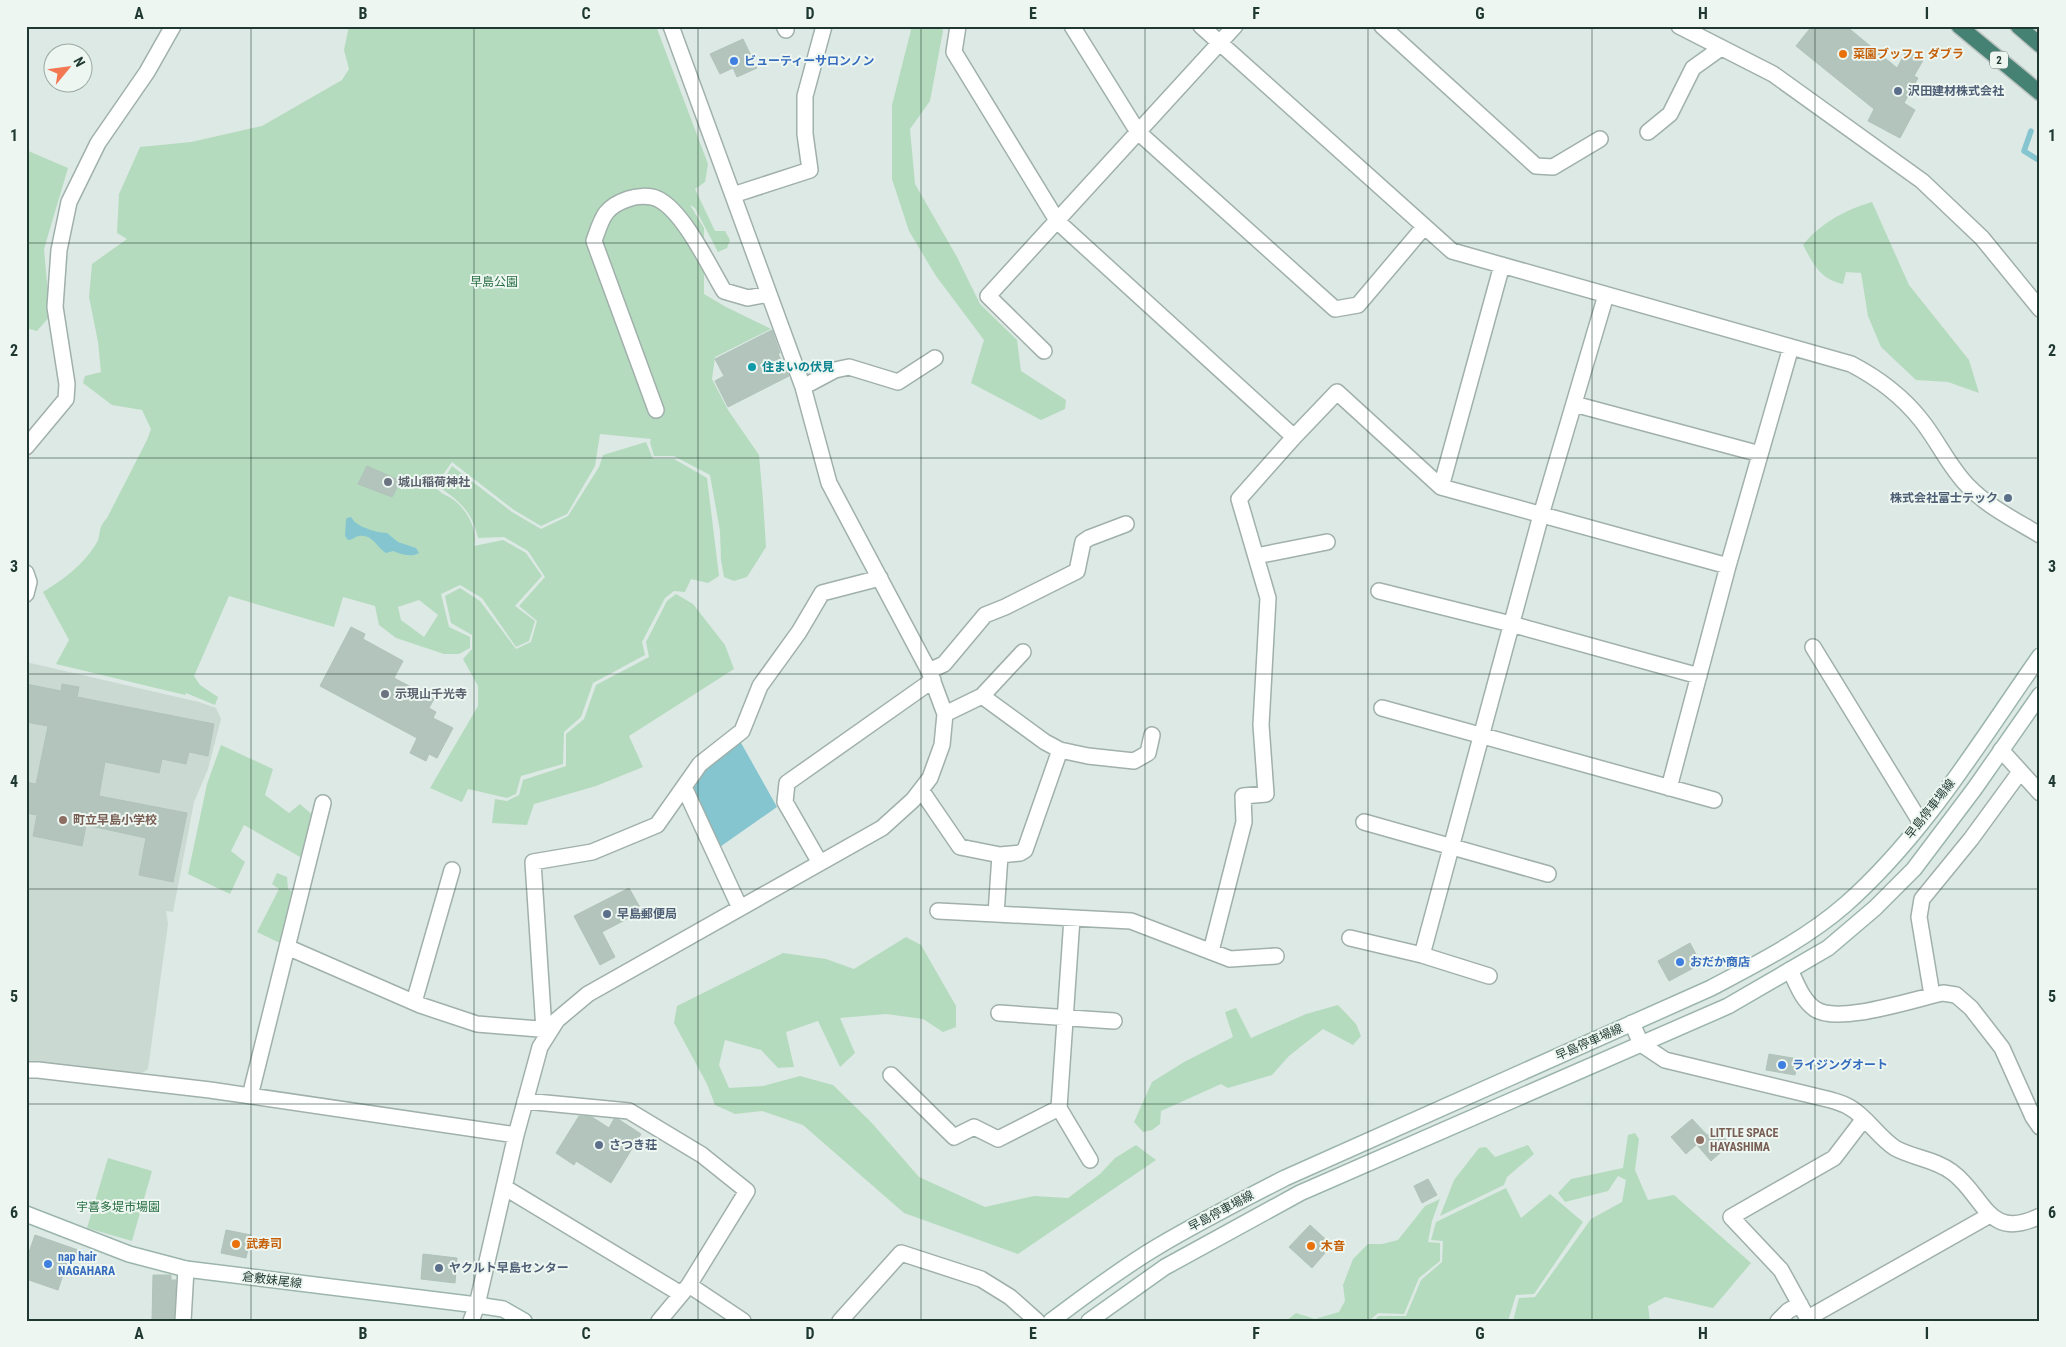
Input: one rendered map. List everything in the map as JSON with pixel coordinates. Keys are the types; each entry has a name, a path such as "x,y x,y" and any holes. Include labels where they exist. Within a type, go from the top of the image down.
{"highway":[{"name":"2","path":"1959,26 2040,93"},
{"path":"2018,26 2040,45"}],"street":[{"path":"26,447 66,399 67,384 55,307 59,250 69,202 98,143 147,72 173,26"},
{"path":"471,1321 477,1305 516,1135 540,1047 547,1030 588,994 882,828 913,800 930,778 942,745 945,714 931,676 830,483 803,387 671,26"},
{"path":"734,195 810,170 805,134 805,96 824,26"},
{"path":"958,26 954,52 1058,222 1294,437"},
{"path":"1072,26 1138,132 1335,309 1358,305 1424,227"},
{"path":"1201,26 1452,251 1851,364 1876,377 1899,397 1921,420 1966,484 1982,500 2040,535"},
{"path":"1044,351 988,296 1058,222 1235,26"},
{"path":"1382,26 1536,166 1553,167 1600,139"},
{"path":"1679,26 1773,74 1922,182 1982,238 2040,309"},
{"path":"1648,132 1670,114 1693,68 1721,48"},
{"path":"656,410 594,241 601,219 614,204 637,196 657,199 680,218 724,291 748,298 769,294"},
{"path":"1441,487 1502,265"},
{"path":"1422,955 1541,515 1606,295"},
{"path":"1669,788 1728,566 1791,347"},
{"path":"803,387 835,370 849,367 898,382 935,358"},
{"path":"1211,951 1244,822 1242,796 1266,794 1261,725 1268,598 1239,499 1337,392 1441,487 1728,566"},
{"path":"1574,404 1760,454"},
{"path":"820,863 785,802 787,783 931,676 944,664 985,614 1005,607 1076,570 1083,542 1126,524"},
{"path":"1256,556 1327,542"},
{"path":"26,573 29,582 26,594"},
{"path":"547,1030 533,862 592,852 658,825 700,764 742,731 760,686 799,632 822,592 880,578"},
{"path":"1379,591 1511,624 1699,676"},
{"path":"1813,647 1921,823"},
{"path":"945,714 982,696 1023,652"},
{"name":"早島停車場線","path":"1051,1321 1101,1284 1157,1247 1235,1203 1285,1178 1711,988 1766,959 1809,932 1872,880 1933,809 2040,656"},
{"name":"早島停車場線","path":"1089,1321 1165,1267 1300,1194 1728,1006 1828,948 1875,908 1914,869 2040,695"},
{"path":"982,696 1045,742 1060,750 1088,756 1134,761 1148,753 1152,735"},
{"path":"1382,708 1714,800"},
{"path":"921,790 960,847 1000,855 1020,853 1025,850 1060,750"},
{"path":"2001,750 2040,793"},
{"path":"1932,995 1919,917 1922,899 2020,772"},
{"path":"684,787 740,908"},
{"path":"250,1096 322,803"},
{"path":"1364,822 1548,874"},
{"path":"996,914 1000,855"},
{"path":"414,1002 452,870"},
{"path":"938,911 1131,922 1230,958 1276,956"},
{"path":"1072,918 1060,1108 1090,1160"},
{"path":"1350,938 1422,955 1489,976"},
{"path":"287,947 414,1002 477,1024 547,1030"},
{"path":"1790,970 1804,1000 1816,1010 1830,1015 1851,1014 1943,993 1956,995 1971,1008 2002,1048 2040,1127"},
{"path":"999,1013 1114,1021"},
{"path":"1632,1023 1641,1044 1665,1060 1831,1100 1850,1107 1884,1140 1897,1149 1937,1164 1952,1172 1990,1215 2004,1223 2016,1225 2040,1216"},
{"path":"26,1070 250,1096 516,1135"},
{"path":"891,1075 954,1137 974,1127 998,1139 1060,1108"},
{"path":"525,1101 629,1111 702,1155 747,1191 685,1289 659,1321"},
{"path":"1863,1120 1834,1158 1732,1217 1781,1270 1809,1320 1990,1215"},
{"path":"504,1187 743,1321"},
{"name":"倉敷妹尾線","path":"26,1214 129,1254 186,1270 477,1305 503,1309 524,1321"},
{"path":"840,1321 901,1253 981,1279 1010,1297 1036,1321"},
{"path":"183,1321 186,1270"},
{"path":"1778,1321 1788,1311 1800,1304"}],"shaded area":[{"path":"26,662 199,702 216,708 221,719 208,769 194,802 173,912 166,911 168,924 148,1069 137,1077 26,1065"}],"green space":[{"name":"早島公園","path":"349,26 656,26 708,164 705,182 695,189 715,231 725,231 730,240 727,248 718,252 695,208 690,205 704,228 704,294 771,329 715,357 712,379 728,410 759,455 766,547 747,577 734,581 724,577 721,560 720,531 710,475 674,456 654,456 650,442 651,439 600,434 595,466 567,514 541,526 514,510 452,462 435,486 441,493 459,504 467,515 473,527 474,546 503,540 526,553 542,576 515,606 535,621 529,641 516,647 482,598 460,585 441,594 449,627 470,637 470,648 459,654 444,654 396,638 379,625 375,606 343,597 334,627 229,596 194,676 200,685 218,697 215,705 186,693 185,695 56,664 69,640 43,592 73,571 91,552 99,538 101,526 107,518 151,429 142,410 112,405 83,383 85,376 101,372 98,342 89,297 92,264 127,239 117,233 119,194 140,147 191,142 262,126 342,80 349,69 344,50","holes":["419,600 438,615 424,637 401,620 398,607"]},
{"path":"912,26 942,26 943,31 930,101 910,129 915,184 957,257 980,304 1017,340 1021,371 1066,400 1065,409 1041,420 971,383 984,340 936,276 909,231 892,179 892,105"},
{"path":"26,150 68,168 44,249 50,316 37,331 26,328"},
{"path":"1872,202 1909,285 1969,360 1979,393 1948,382 1916,380 1881,347 1868,316 1861,273 1846,272 1843,284 1829,279 1814,265 1803,245 1810,237 1834,218"},
{"path":"646,442 653,459 674,459 707,478 719,576 708,583 691,579 685,592 674,591 665,598 642,642 645,655 593,683 581,717 564,732 563,764 521,776 516,794 507,798 468,789 462,802 430,788 478,706 478,686 463,659 472,649 472,635 451,623 445,596 460,588 480,601 516,649 531,642 537,621 519,606 545,577 528,551 504,537 478,538 469,514 454,498 439,487 452,466 512,512 541,529 568,516 599,467 603,455"},
{"path":"676,594 693,604 725,645 734,669 629,736 643,767 596,786 534,804 527,825 492,823 495,799 507,801 519,795 523,780 566,766 566,734 584,719 596,685 649,657 646,642 667,601"},
{"path":"221,745 273,769 265,795 289,813 300,804 316,818 302,858 244,825 231,851 245,862 230,894 188,874 207,784"},
{"path":"277,873 287,877 288,889 296,894 284,945 257,932 279,889 272,884"},
{"path":"906,937 921,945 956,1006 956,1027 943,1032 923,1019 886,1014 840,1018 855,1053 840,1067 818,1021 786,1032 794,1067 778,1068 761,1050 725,1040 719,1065 729,1088 763,1086 800,1076 833,1085 871,1122 919,1177 985,1207 1034,1196 1068,1198 1100,1174 1115,1158 1136,1145 1156,1160 1018,1254 904,1213 803,1125 762,1111 735,1114 715,1105 707,1084 674,1023 677,1006 783,953 826,959 854,969"},
{"path":"1338,1005 1356,1024 1361,1036 1353,1045 1323,1029 1289,1056 1272,1075 1228,1088 1221,1084 1161,1111 1160,1124 1152,1130 1143,1132 1134,1122 1152,1082 1184,1062 1233,1037 1225,1012 1236,1008 1251,1038 1306,1014"},
{"path":"1635,1133 1639,1139 1635,1170 1648,1200 1674,1195 1751,1263 1713,1308 1665,1297 1648,1306 1650,1321 1513,1321 1519,1298 1535,1297 1591,1219 1622,1202 1626,1180 1618,1176 1608,1191 1565,1202 1558,1193 1571,1179 1623,1168 1628,1135"},
{"path":"1528,1145 1534,1154 1507,1177 1504,1185 1440,1216 1454,1180 1479,1148 1486,1147 1495,1157"},
{"name":"宇喜多堤市場園","path":"108,1158 152,1171 132,1241 87,1228"},
{"path":"1506,1188 1521,1218 1550,1194 1583,1222 1534,1294 1516,1295 1508,1321 1373,1321 1379,1316 1406,1316 1421,1280 1442,1262 1443,1241 1431,1240 1436,1222"},
{"path":"1440,1199 1432,1221 1428,1242 1440,1243 1440,1261 1419,1278 1404,1314 1378,1313 1369,1321 1286,1321 1296,1313 1315,1319 1339,1312 1345,1301 1343,1285 1353,1259 1368,1244 1382,1244 1398,1240 1425,1206"}],"water":[{"path":"351,517 359,525 371,530 387,533 398,542 416,548 419,553 409,555 393,551 386,553 371,539 364,536 348,540 345,536 346,520"},
{"path":"740,741 777,807 717,849 692,786 706,767"}],"building":[{"path":"1812,26 1846,26 1897,68 1908,48 1925,57 1914,76 1918,78 1904,103 1915,110 1900,138 1868,121 1874,109 1796,46"},
{"name":"ビューティーサロンノン","path":"743,39 757,68 737,77 733,68 720,74 710,54"},
{"name":"住まいの伏見","path":"772,330 780,353 778,354 789,376 728,407 715,381 724,376 715,359"},
{"name":"城山稲荷神社","path":"367,466 401,481 392,497 358,484"},
{"path":"351,627 365,634 363,639 403,661 394,678 434,699 429,708 436,712 433,718 453,728 437,758 429,754 426,761 410,753 417,738 320,686"},
{"path":"26,684 61,691 62,684 79,687 77,697 214,724 208,756 189,752 186,764 162,759 159,773 105,762 99,796 187,813 173,882 139,875 146,838 86,825 82,846 33,836 37,815 26,813 26,782 36,784 48,726 26,722"},
{"path":"629,888 642,911 602,932 615,957 600,965 574,916"},
{"name":"おだか商店","path":"1690,943 1701,964 1669,981 1658,961"},
{"path":"1769,1054 1798,1059 1795,1075 1766,1070"},
{"path":"579,1116 592,1117 609,1128 614,1119 618,1119 641,1134 611,1183 576,1161 574,1165 556,1153"},
{"path":"1692,1119 1707,1135 1686,1154 1671,1137"},
{"path":"1715,1128 1730,1144 1711,1161 1697,1145"},
{"path":"1428,1179 1437,1195 1422,1203 1414,1186"},
{"path":"1310,1225 1332,1245 1312,1268 1289,1247"},
{"path":"226,1230 251,1235 246,1258 221,1253"},
{"path":"35,1235 78,1250 73,1264 67,1262 58,1290 26,1279 26,1261"},
{"path":"423,1254 457,1258 455,1283 421,1279"},
{"path":"153,1275 171,1275 171,1280 176,1280 174,1321 152,1321"}],"waterway":[{"path":"2031,131 2024,151 2040,161"}],"place":[{"name":"菜園ブッフェ ダブラ","path":"1843,54"},
{"name":"ビューティーサロンノン","path":"734,61"},
{"name":"沢田建材株式会社","path":"1898,91"},
{"name":"住まいの伏見","path":"752,367"},
{"name":"城山稲荷神社","path":"388,482"},
{"name":"株式会社富士テック","path":"2008,498"},
{"name":"示現山千光寺","path":"385,694"},
{"name":"町立早島小学校","path":"63,820"},
{"name":"早島郵便局","path":"607,914"},
{"name":"おだか商店","path":"1680,962"},
{"name":"ライジングオート","path":"1782,1065"},
{"name":"LITTLE SPACE HAYASHIMA","path":"1700,1140"},
{"name":"さつき荘","path":"599,1145"},
{"name":"武寿司","path":"236,1244"},
{"name":"木音","path":"1311,1246"},
{"name":"nap hair NAGAHARA","path":"48,1264"},
{"name":"ヤクルト早島センター","path":"439,1268"}]}
